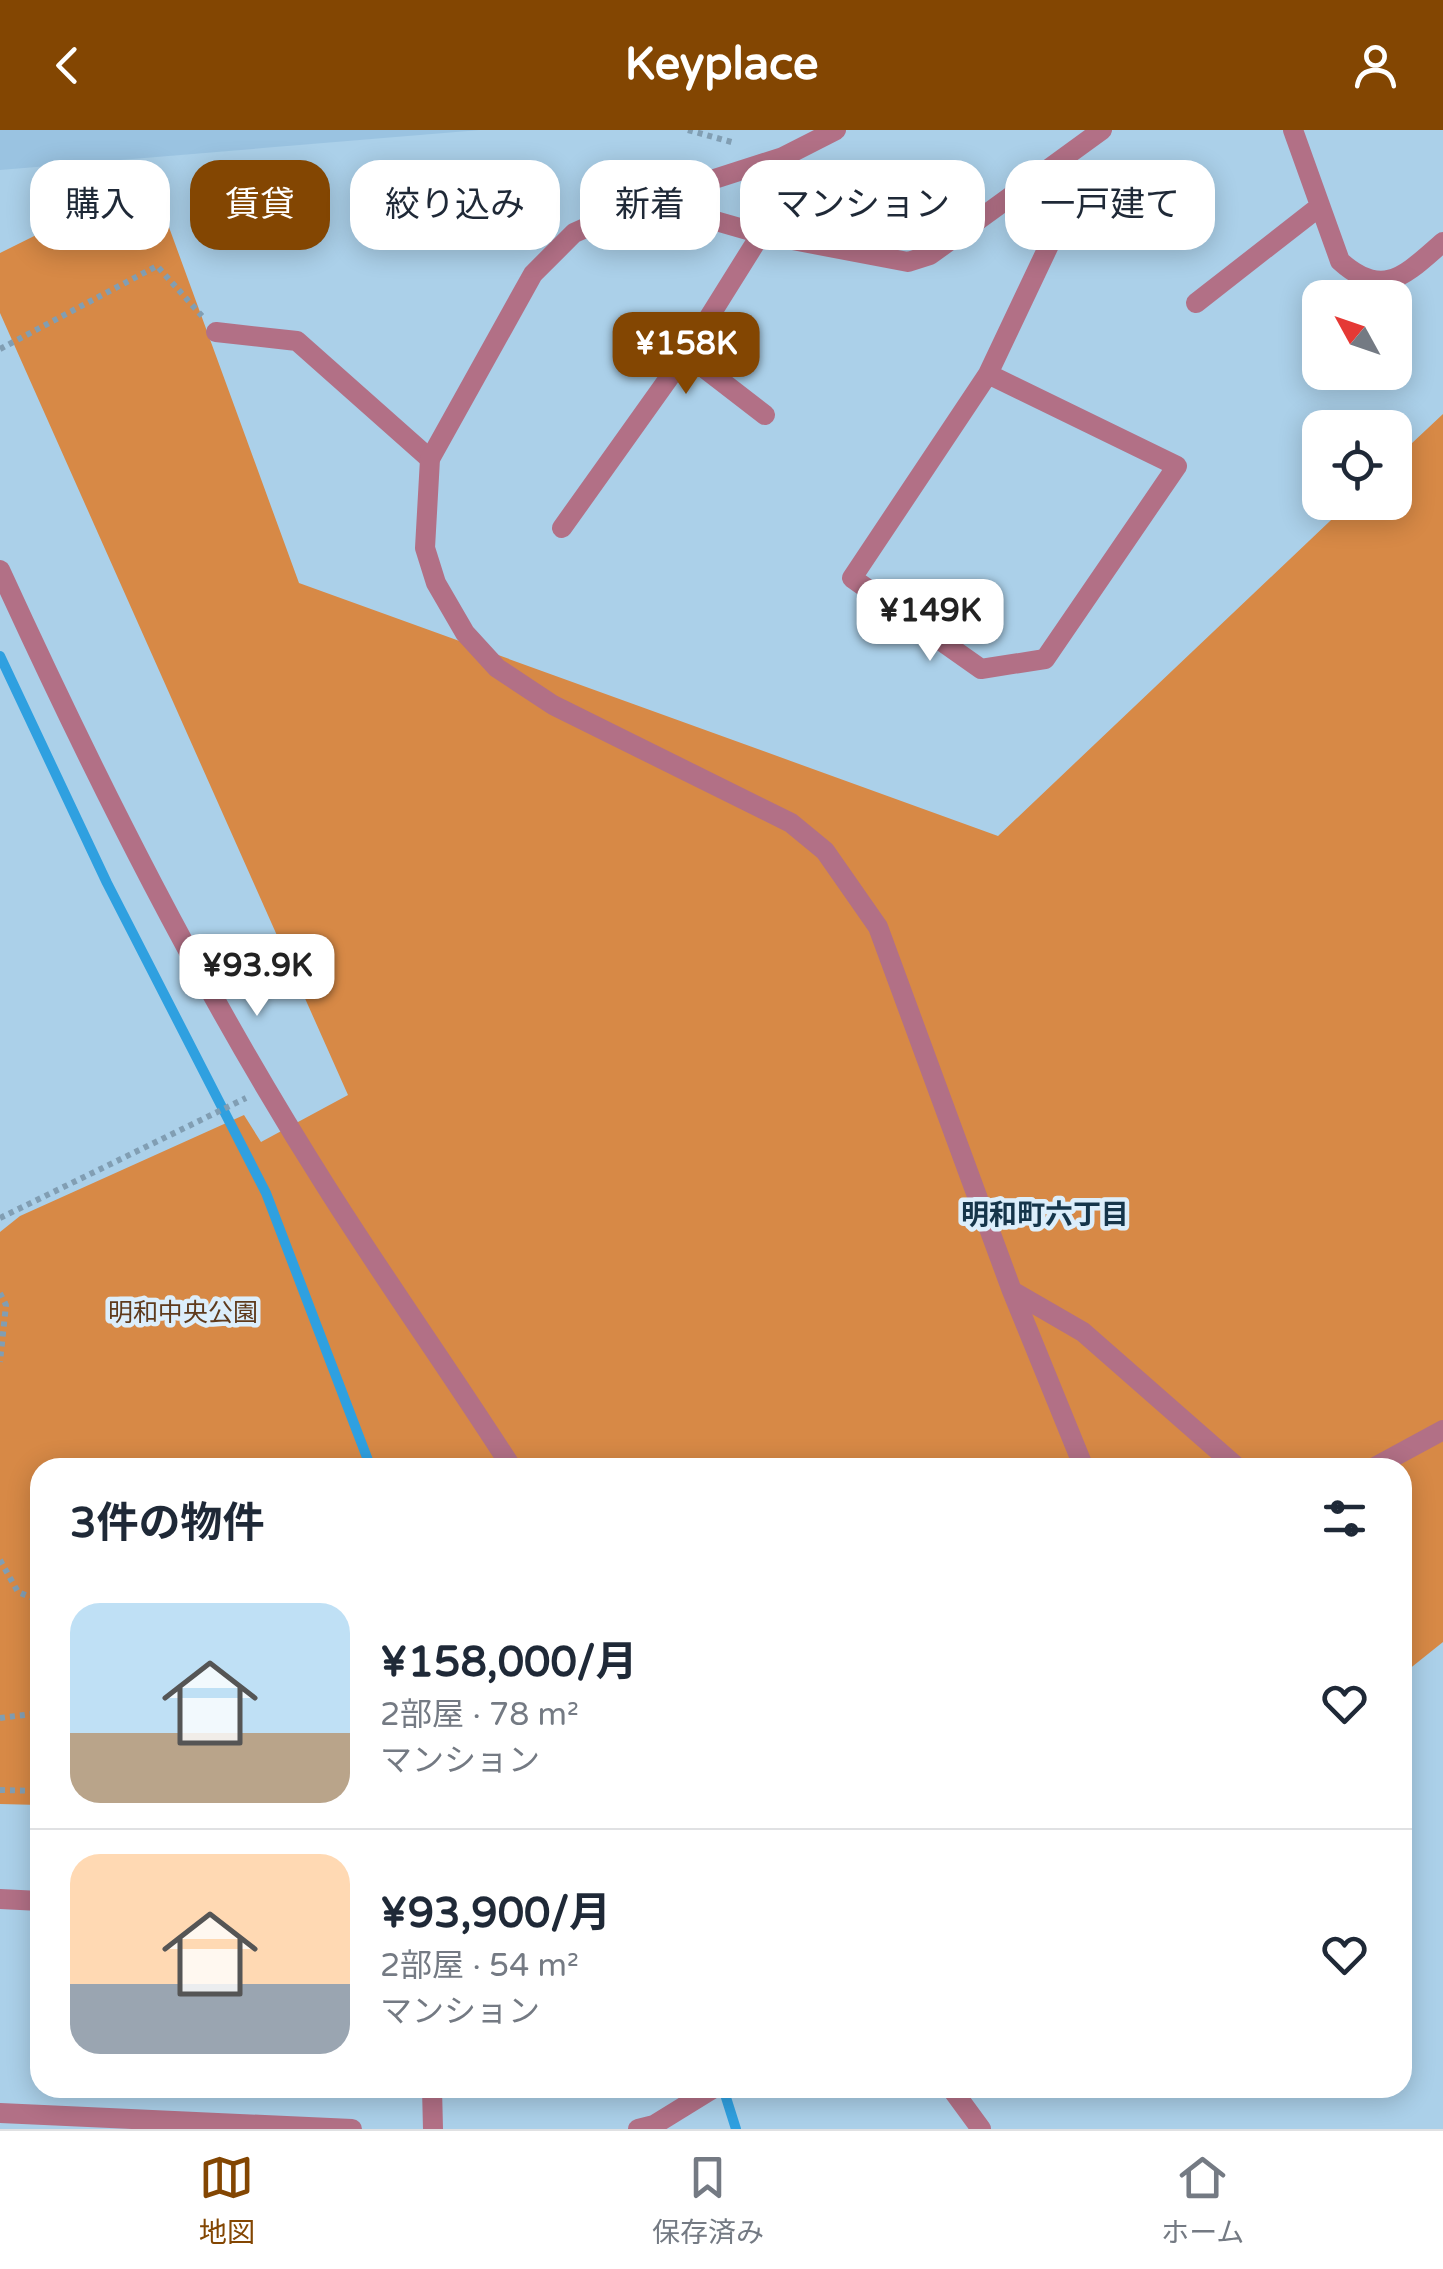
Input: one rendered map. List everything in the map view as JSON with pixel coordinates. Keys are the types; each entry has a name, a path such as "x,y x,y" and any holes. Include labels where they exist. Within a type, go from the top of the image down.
{"street":[{"path":"720,177 782,157 836,130"},
{"path":"985,216 1102,130"},
{"path":"1293,130 1340,261 1364,280 1402,277 1443,242"},
{"path":"988,374 1177,466 1045,658 981,669 852,578 988,374 1069,203 1074,180 1066,157"},
{"path":"1196,303 1320,207"},
{"path":"580,230 533,274 430,458 425,548 436,583 465,633 496,668 553,705 791,822 825,851 862,899 878,927 1012,1292 1080,1458"},
{"path":"562,528 686,354 751,250"},
{"path":"845,250 908,262 938,250"},
{"path":"216,332 297,341 430,458"},
{"path":"686,354 765,416"},
{"path":"0,570 128,842 268,1088 326,1186 505,1458"},
{"path":"1012,1292 1083,1332 1227,1458"},
{"path":"1391,1458 1443,1430"},
{"path":"0,1899 30,1900"},
{"path":"432,2098 432,2129"},
{"path":"638,2129 654,2125 698,2098"},
{"path":"958,2098 981,2129"},
{"path":"0,2113 352,2129"}],"path":[{"path":"0,349 157,266 216,332"},
{"path":"0,1218 268,1088"},
{"path":"0,1292 6,1305 0,1362"},
{"path":"0,1560 18,1592 30,1597"},
{"path":"0,1718 30,1714"},
{"path":"0,1790 30,1791"}],"shaded area":[{"path":"0,130 480,130 120,160 30,160 30,168 0,170"}],"green space":[{"name":"明和中央公園","path":"170,230 299,583 998,836 1331,520 1412,520 1412,443 1443,414 1443,1642 1412,1667 1412,1458 30,1458 30,1805 0,1804 0,1232 20,1216 244,1115 261,1142 348,1095 0,313 0,253 30,238 30,250 170,250"}],"waterway":[{"path":"0,656 107,883 266,1193 367,1458"},
{"path":"726,2098 736,2129"}],"district":[{"name":"明和町六丁目","path":"1045,1215"}]}
